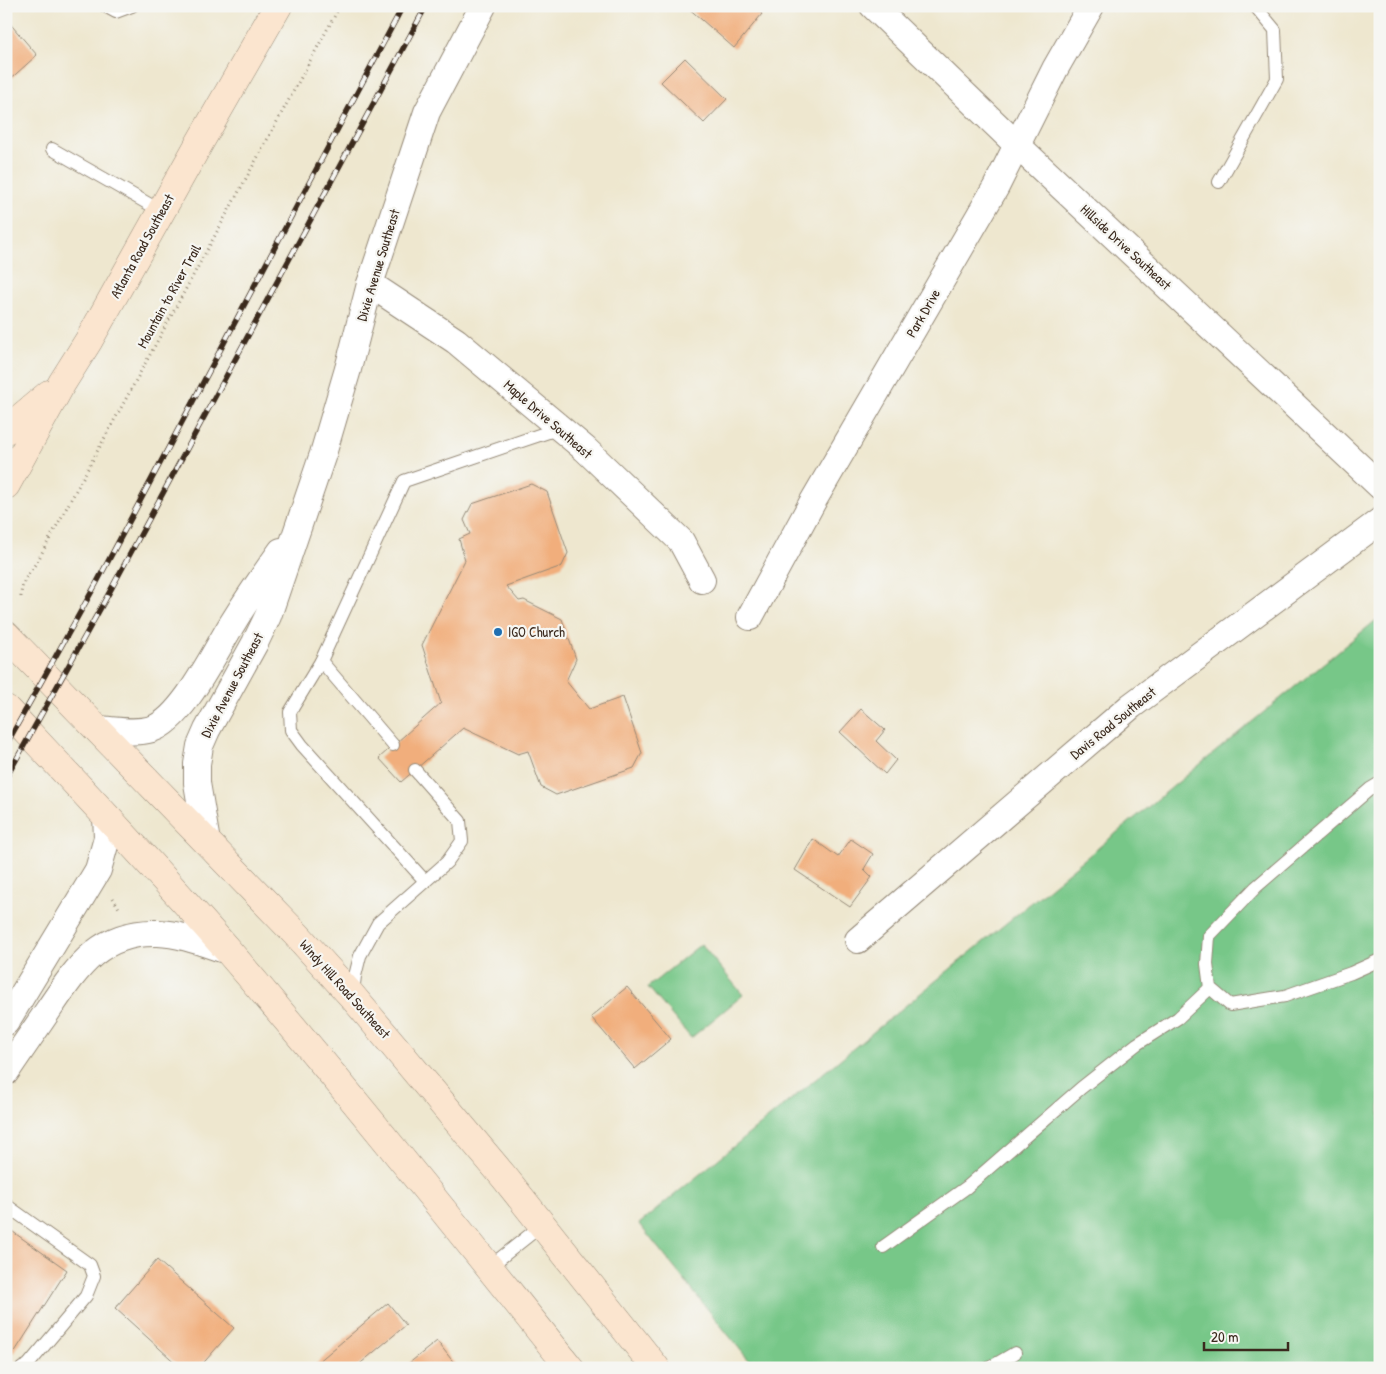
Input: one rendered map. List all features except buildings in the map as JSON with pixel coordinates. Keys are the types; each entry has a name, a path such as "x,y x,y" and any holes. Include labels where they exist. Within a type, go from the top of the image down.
{"main road":[{"name":"Atlanta Road Southeast","path":"6,485 62,383 89,340 278,6"},
{"path":"6,430 62,383"},
{"name":"Windy Hill Road Southeast","path":"6,635 208,842 352,996 419,1073 656,1368"},
{"path":"11,718 106,816 228,951 331,1072 570,1368"}],"street":[{"name":"Dixie Avenue Southeast","path":"208,842 197,783 197,764 200,746 268,616 323,454 370,284 426,112 483,6"},
{"name":"Hillside Drive Southeast","path":"873,6 1380,486"},
{"name":"Park Drive","path":"750,617 812,502 996,187 1055,68 1091,6"},
{"name":"Maple Drive Southeast","path":"370,284 456,341 560,428 681,541 702,580"},
{"name":"Davis Road Southeast","path":"858,940 1131,706 1380,521"},
{"name":"Dixie Avenue Southeast","path":"98,729 132,732 153,729 166,721 178,709 189,695 263,576 295,532"},
{"path":"6,1022 98,870 107,838 106,816"},
{"path":"6,1072 73,973 99,948 115,940 136,934 159,933 184,937 228,951"}],"lane":[{"path":"105,6 116,12 132,6"},
{"path":"1219,182 1277,79 1275,30 1255,6"},
{"path":"52,149 162,211"},
{"path":"425,882 302,745 291,730 290,712 321,661 404,481 560,428"},
{"path":"321,661 393,745"},
{"path":"352,996 360,956 378,923 447,862 462,841 460,821 415,770"},
{"path":"1380,783 1347,808 1256,887 1209,936 1206,964 1210,988 1230,1005 1285,996 1350,973 1380,960"},
{"path":"883,1247 967,1187 1081,1088 1137,1044 1178,1018 1210,988"},
{"path":"6,1205 90,1265 94,1276 86,1296 28,1365 22,1368"},
{"path":"488,1268 542,1225"},
{"path":"988,1368 1015,1353"}],"path":[{"name":"Mountain to River Trail","path":"21,597 21,587 26,576 42,554 340,6"},
{"path":"110,892 123,916"}],"green space":[{"path":"1380,617 1380,1368 755,1368 639,1224"},
{"path":"701,944 743,995 691,1038 648,987"}],"railway":[{"path":"6,745 96,584 403,6"},
{"path":"6,778 109,593 426,6"}],"place":[{"name":"IGO Church","path":"498,632"}]}
